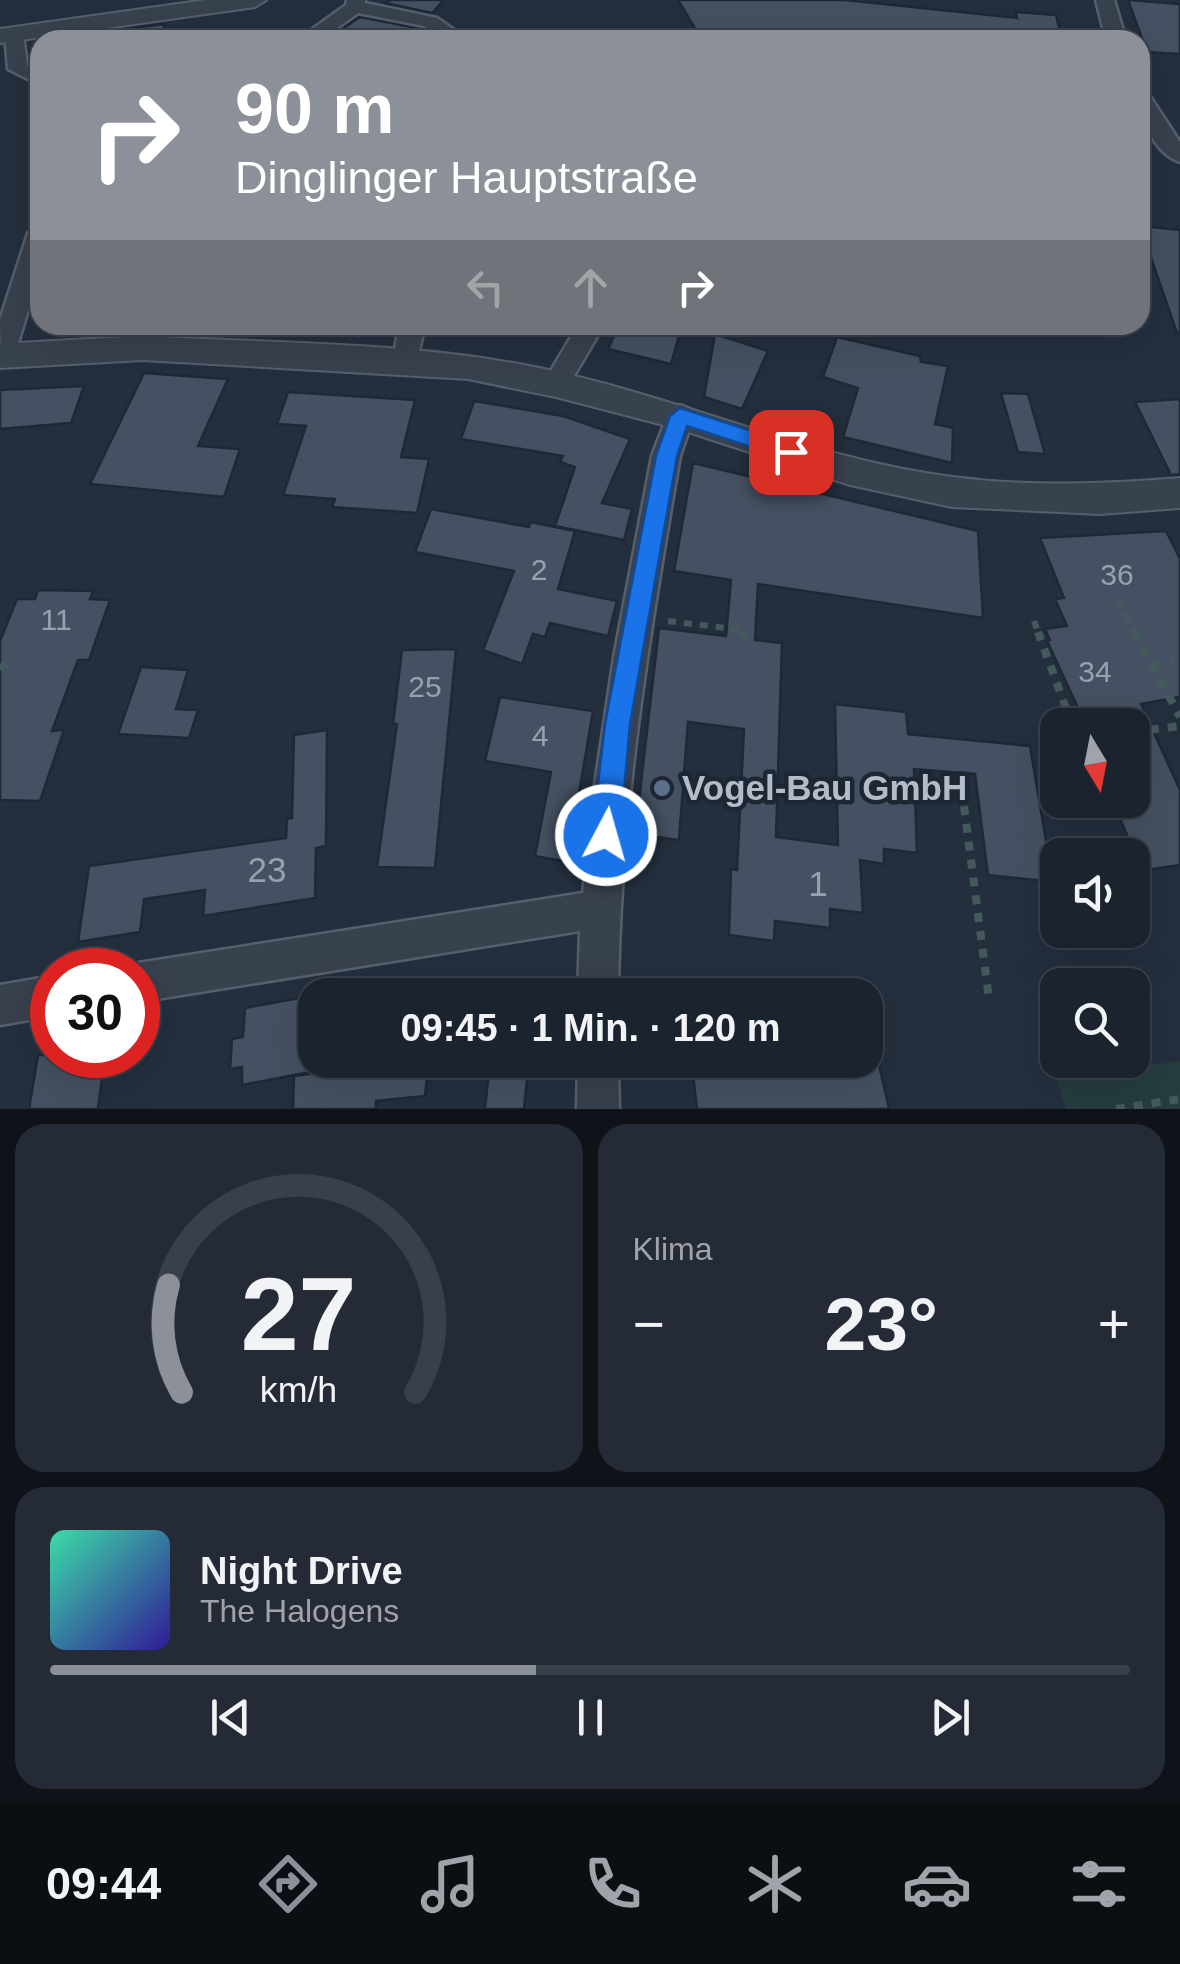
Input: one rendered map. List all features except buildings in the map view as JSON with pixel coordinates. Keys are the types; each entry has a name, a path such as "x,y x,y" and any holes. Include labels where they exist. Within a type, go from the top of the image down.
{"street":[{"path":"42,30 254,0"},
{"path":"1105,0 1113,30"},
{"path":"320,30 355,4 430,22 443,30"},
{"path":"7,35 18,68 30,74"},
{"path":"1150,115 1180,155"},
{"path":"30,264 0,356 143,348 406,361 556,384 680,416 850,470 952,492 1064,499 1180,493"},
{"path":"406,361 410,335"},
{"path":"556,384 586,335"},
{"path":"598,978 598,909 618,724 666,456 680,416"},
{"path":"160,979 598,909"},
{"path":"0,1005 30,1000"},
{"path":"598,1078 598,1109"}],"path":[{"path":"1118,599 1180,717"},
{"path":"637,617 742,630 743,638"},
{"path":"1034,621 1066,708"},
{"path":"0,670 9,659"},
{"path":"1152,663 1174,660"},
{"path":"1150,730 1180,726"},
{"path":"964,806 989,999"},
{"path":"1116,1109 1180,1099"}],"green space":[{"path":"1180,1061 1180,1109 1066,1109 1056,1078 1150,1078 1150,1065"}],"place":[{"name":"Vogel-Bau GmbH","path":"662,788"}],"route":[{"path":"606,835 618,724 666,456 680,416 791,452"}]}
